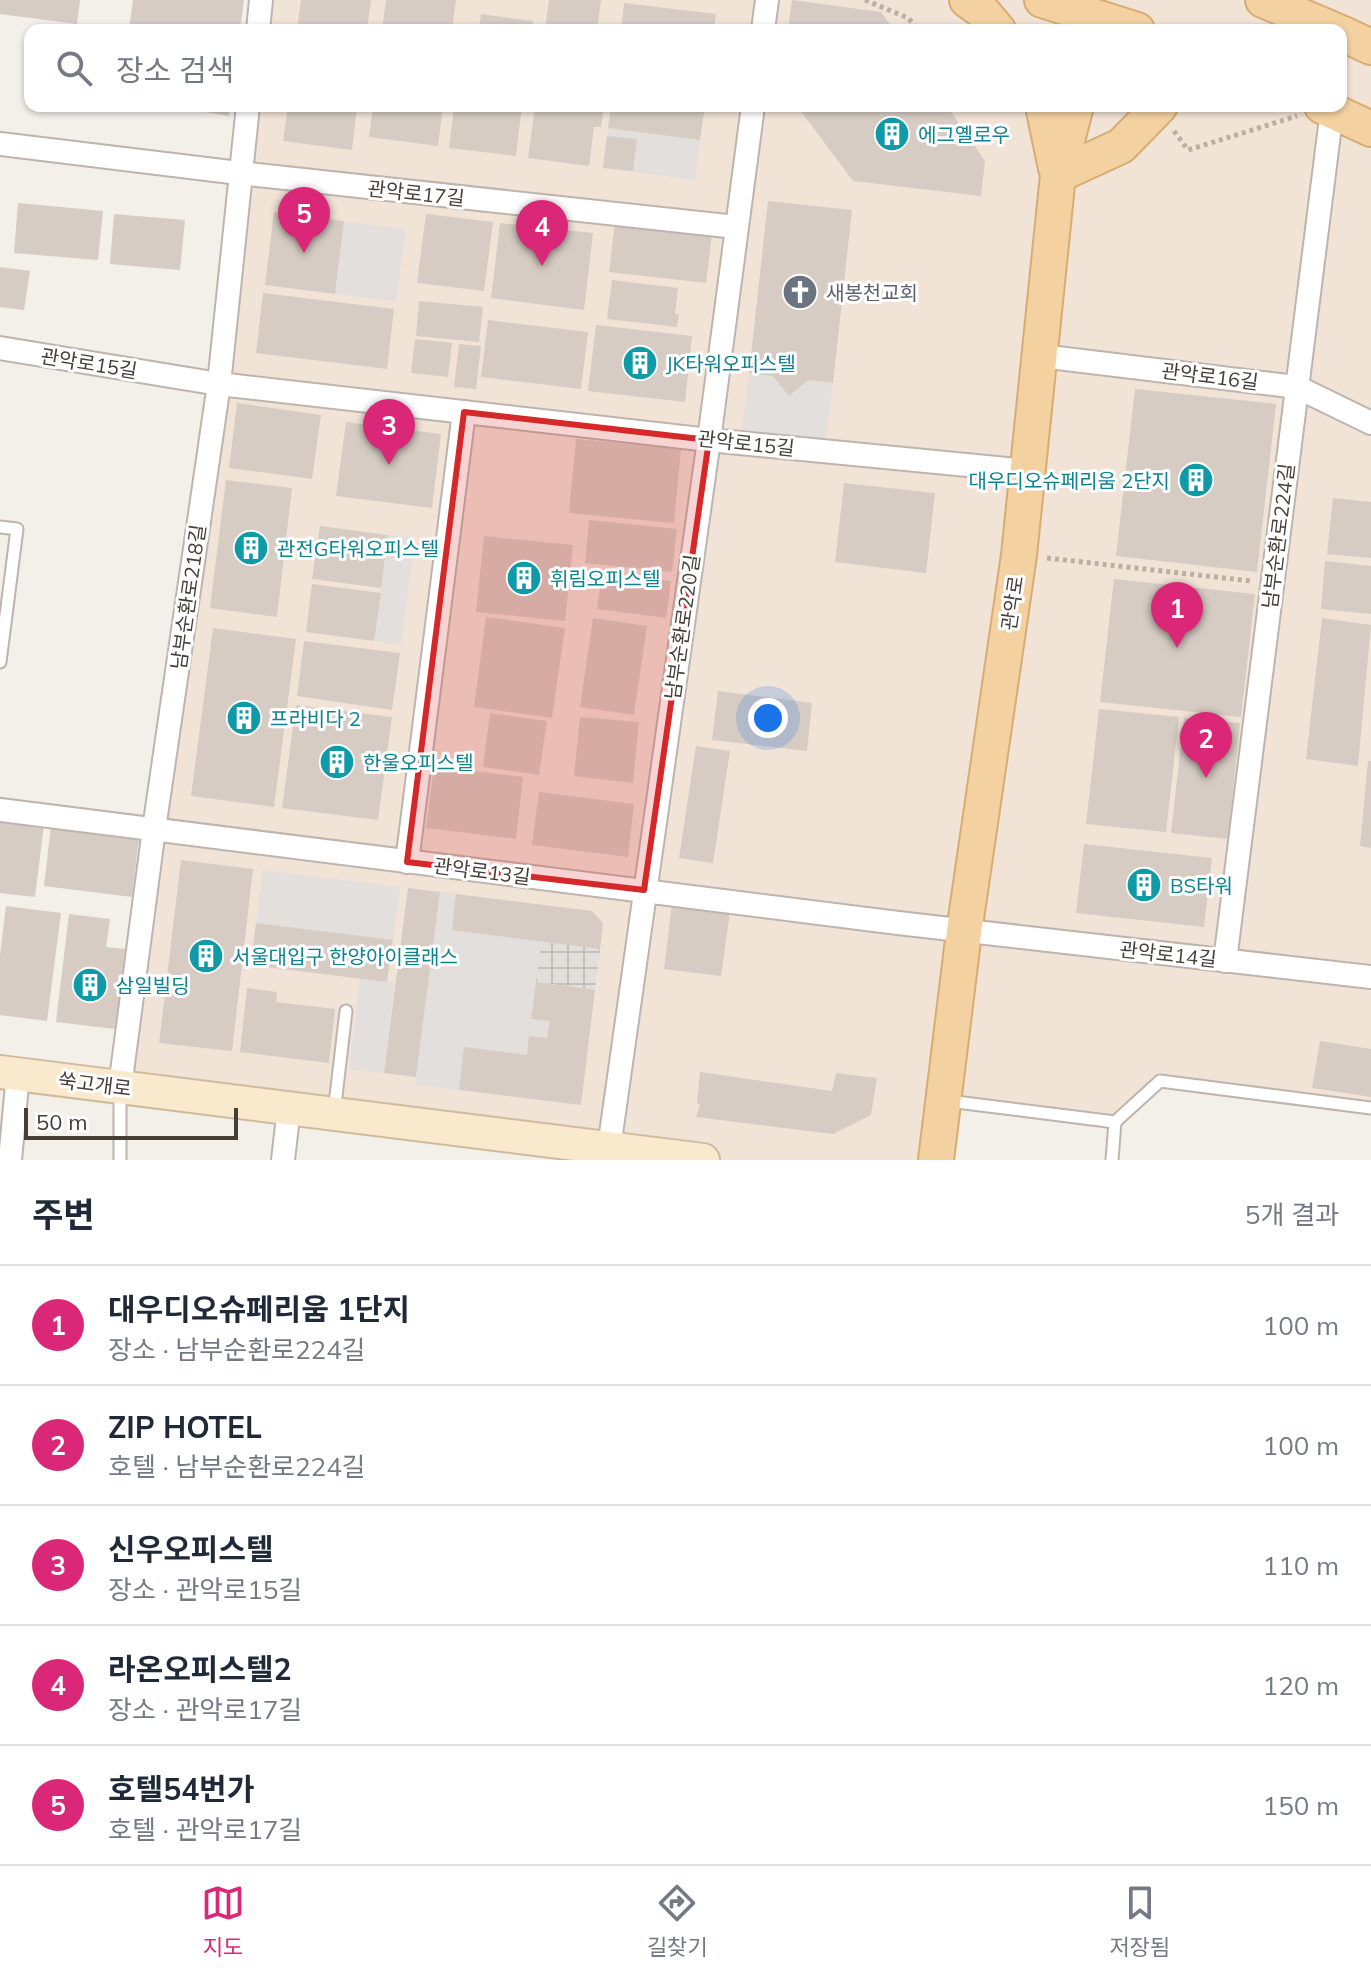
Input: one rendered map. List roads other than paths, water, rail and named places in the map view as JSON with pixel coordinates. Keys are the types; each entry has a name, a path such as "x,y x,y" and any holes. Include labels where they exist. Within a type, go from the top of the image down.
{"main road":[{"path":"967,0 993,24"},
{"path":"1042,0 1122,24"},
{"path":"1263,0 1294,7 1324,24"},
{"path":"1347,36 1371,47"},
{"path":"1044,112 1058,175 1121,146 1154,112"},
{"name":"관악로","path":"936,1160 964,932 1019,555 1058,175 1074,112"},
{"path":"1328,114 1371,129"},
{"name":"쑥고개로","path":"9,1073 334,1114 565,1152 609,1148 703,1160"}],"street":[{"path":"259,24 261,0"},
{"path":"764,24 767,0"},
{"name":"남부순환로218길","path":"120,1087 219,384 247,112"},
{"name":"남부순환로220길","path":"609,1148 752,112"},
{"name":"남부순환로224길","path":"1225,961 1328,114"},
{"name":"관악로17길","path":"0,144 736,227"},
{"name":"관악로15길","path":"0,348 219,384 709,440 1028,471"},
{"name":"관악로16길","path":"1041,356 1297,387 1371,423"},
{"path":"407,862 464,412"},
{"name":"관악로13길","path":"0,810 964,932"},
{"name":"관악로14길","path":"964,932 1371,977"},
{"path":"9,1073 10,1160"},
{"path":"283,1160 289,1108"}],"lane":[{"path":"0,527 17,529 0,662"},
{"path":"334,1114 346,1011"},
{"path":"1112,1160 1115,1122 1160,1081 1371,1108"},
{"path":"120,1087 120,1160"},
{"path":"943,1100 1115,1122"}],"place":[{"name":"에그옐로우","path":"892,134"},
{"name":"호텔54번가","path":"304,253"},
{"name":"라온오피스텔2","path":"542,266"},
{"name":"새봉천교회","path":"800,292"},
{"name":"JK타워오피스텔","path":"640,363"},
{"name":"신우오피스텔","path":"389,465"},
{"name":"대우디오슈페리움 2단지","path":"1196,480"},
{"name":"관전G타워오피스텔","path":"251,548"},
{"name":"휘림오피스텔","path":"524,578"},
{"name":"대우디오슈페리움 1단지","path":"1177,648"},
{"name":"프라비다 2","path":"244,718"},
{"name":"한울오피스텔","path":"337,762"},
{"name":"ZIP HOTEL","path":"1206,778"},
{"name":"BS타워","path":"1144,885"},
{"name":"서울대입구 한양아이클래스","path":"206,956"},
{"name":"삼일빌딩","path":"90,985"}]}
